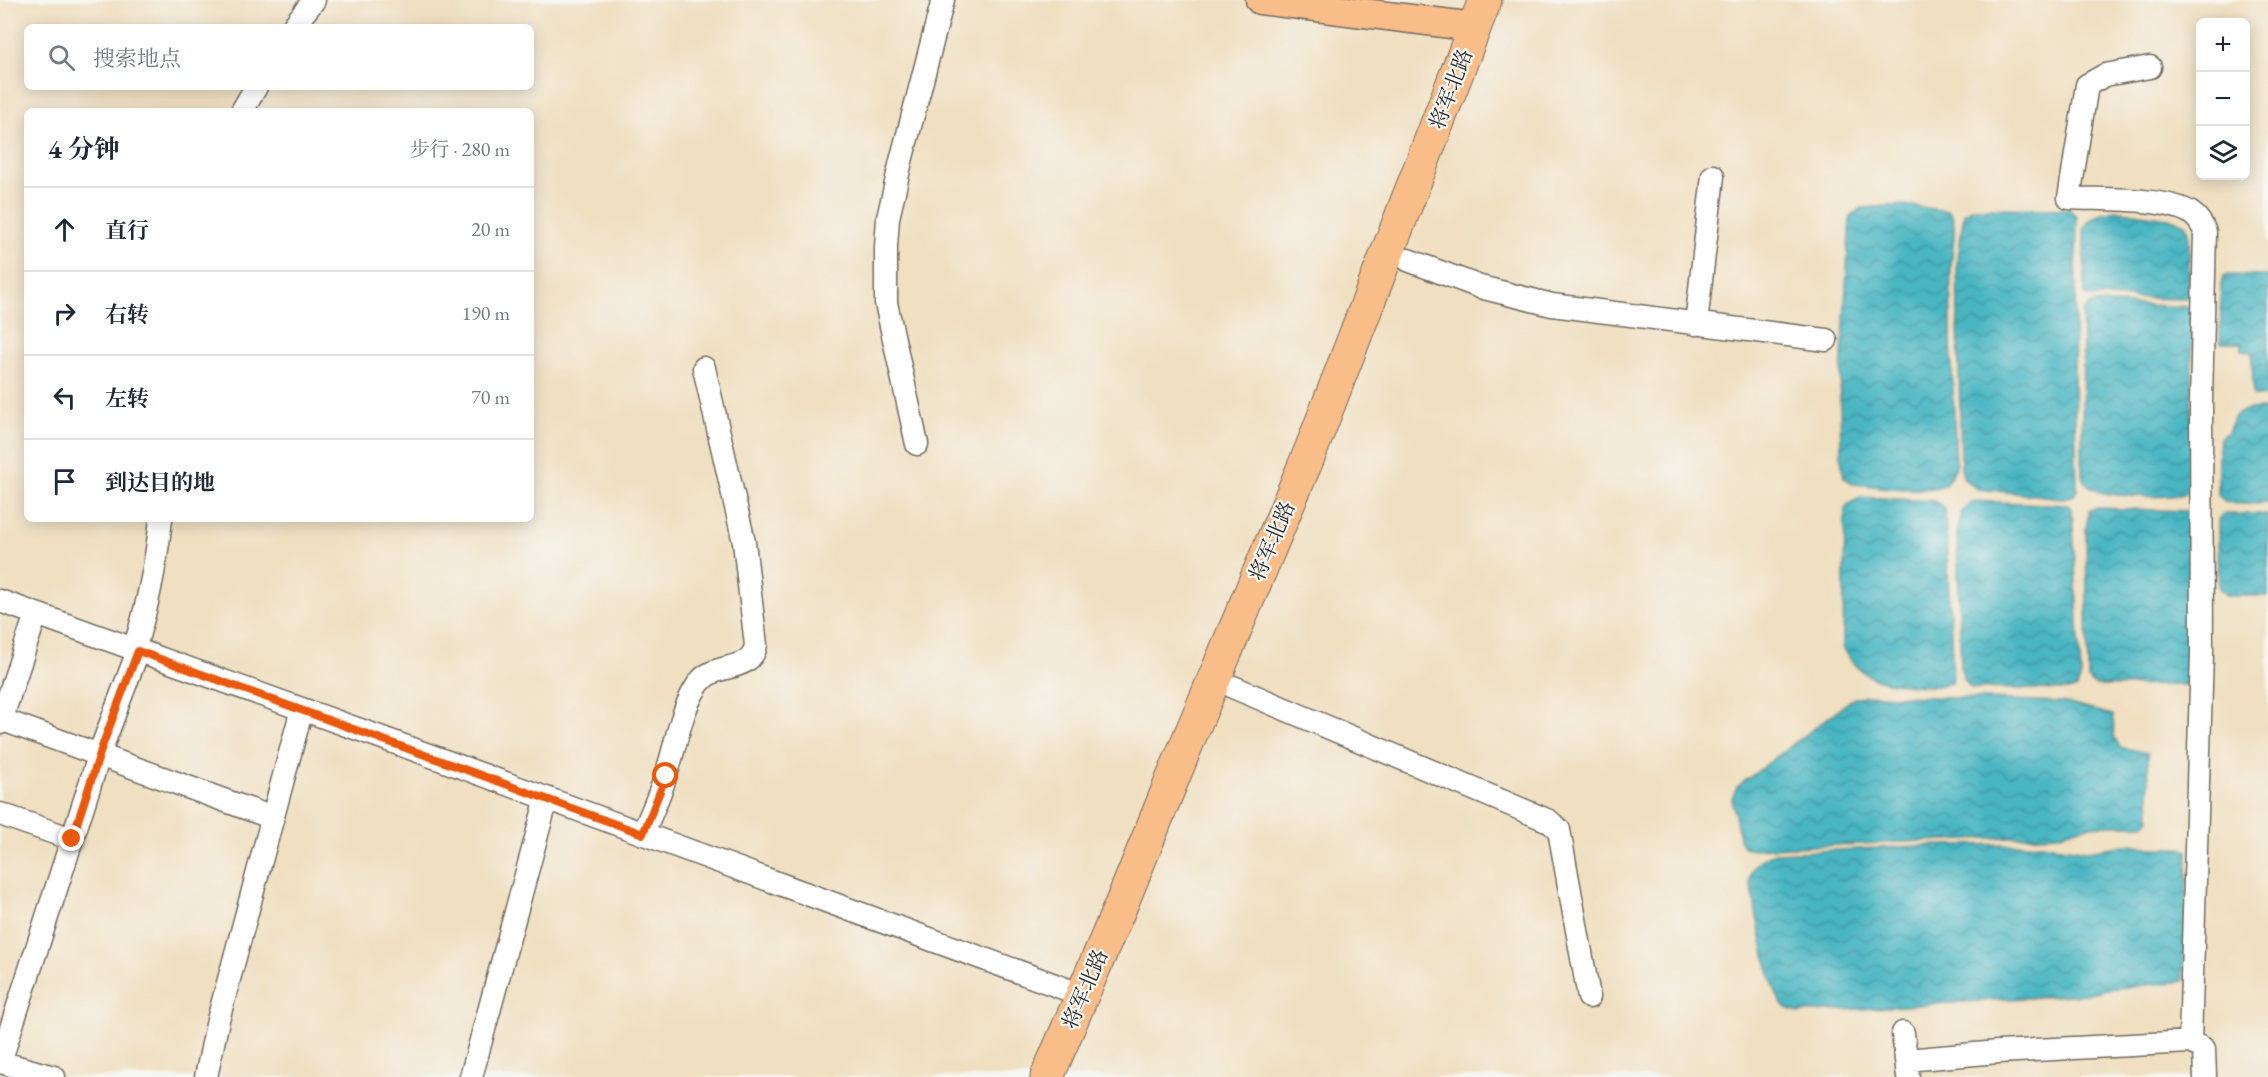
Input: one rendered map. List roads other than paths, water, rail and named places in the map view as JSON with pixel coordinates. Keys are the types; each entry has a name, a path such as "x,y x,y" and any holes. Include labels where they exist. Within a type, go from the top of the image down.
{"highway":[{"name":"将军北路","path":"1070,1077 1331,458 1508,0"},
{"name":"将军北路","path":"1047,1077 1311,450 1480,14"}],"main road":[{"path":"1260,0 1480,14"}],"street":[{"path":"295,24 314,0"},
{"path":"917,444 886,303 886,247 888,218 901,161 943,0"},
{"path":"2150,67 2105,75 2087,85 2070,198 2162,203 2193,214 2205,232 2201,402 2202,654 2190,1042"},
{"path":"244,108 254,90"},
{"path":"1696,324 1713,176"},
{"path":"1408,260 1480,287 1527,300 1826,340"},
{"path":"643,834 666,776 670,756 691,697 699,682 714,671 748,661 754,654 756,645 744,542 704,368"},
{"path":"45,1076 0,1062 99,755 136,650 155,568 161,522"},
{"path":"0,601 547,798 1082,995"},
{"path":"36,614 0,720 273,818"},
{"path":"1233,687 1549,821 1559,830 1589,998"},
{"path":"206,1077 218,1020 302,709"},
{"path":"471,1077 547,798"},
{"path":"0,814 72,839"},
{"path":"1903,1033 1907,1068 1998,1052 2190,1042 2204,1049 2205,1077"}],"water":[{"path":"1904,205 1948,211 1954,221 1951,318 1956,467 1945,485 1923,489 1853,484 1844,477 1841,457 1840,392 1850,216 1862,208"},
{"path":"1973,208 2069,209 2077,216 2074,379 2077,490 2074,495 2063,498 1977,489 1964,479 1961,469 1957,264 1964,213"},
{"path":"2115,210 2174,219 2186,225 2189,232 2189,295 2186,299 2089,297 2085,293 2084,229 2096,216"},
{"path":"2225,275 2268,276 2268,396 2253,396 2252,352 2242,351 2242,343 2220,343 2221,282"},
{"path":"2093,303 2193,307 2190,492 2172,496 2127,496 2093,489 2082,476 2083,313"},
{"path":"2248,409 2268,409 2268,503 2227,502 2218,494 2219,439 2228,432 2235,415"},
{"path":"1861,497 1934,501 1943,506 1945,510 1953,678 1951,683 1942,686 1928,686 1881,681 1864,673 1856,666 1843,647 1845,510 1847,505"},
{"path":"1972,501 2067,505 2072,508 2081,676 2077,688 2072,690 1971,688 1964,680 1961,670 1957,529 1962,512"},
{"path":"2097,508 2191,513 2193,517 2188,683 2183,685 2095,686 2088,679 2086,530 2089,510"},
{"path":"2222,514 2268,514 2268,596 2227,596 2219,588 2218,520"},
{"path":"1875,695 2061,702 2113,715 2114,737 2120,747 2148,753 2150,820 2144,825 2089,826 2059,835 1752,849 1745,847 1740,842 1732,799 1737,787 1855,697"},
{"path":"2041,844 2087,851 2132,844 2151,848 2181,848 2188,851 2183,981 2107,989 2086,994 1799,1013 1788,1009 1777,996 1767,965 1750,879 1753,869 1762,859 1776,853 1939,845"}]}
